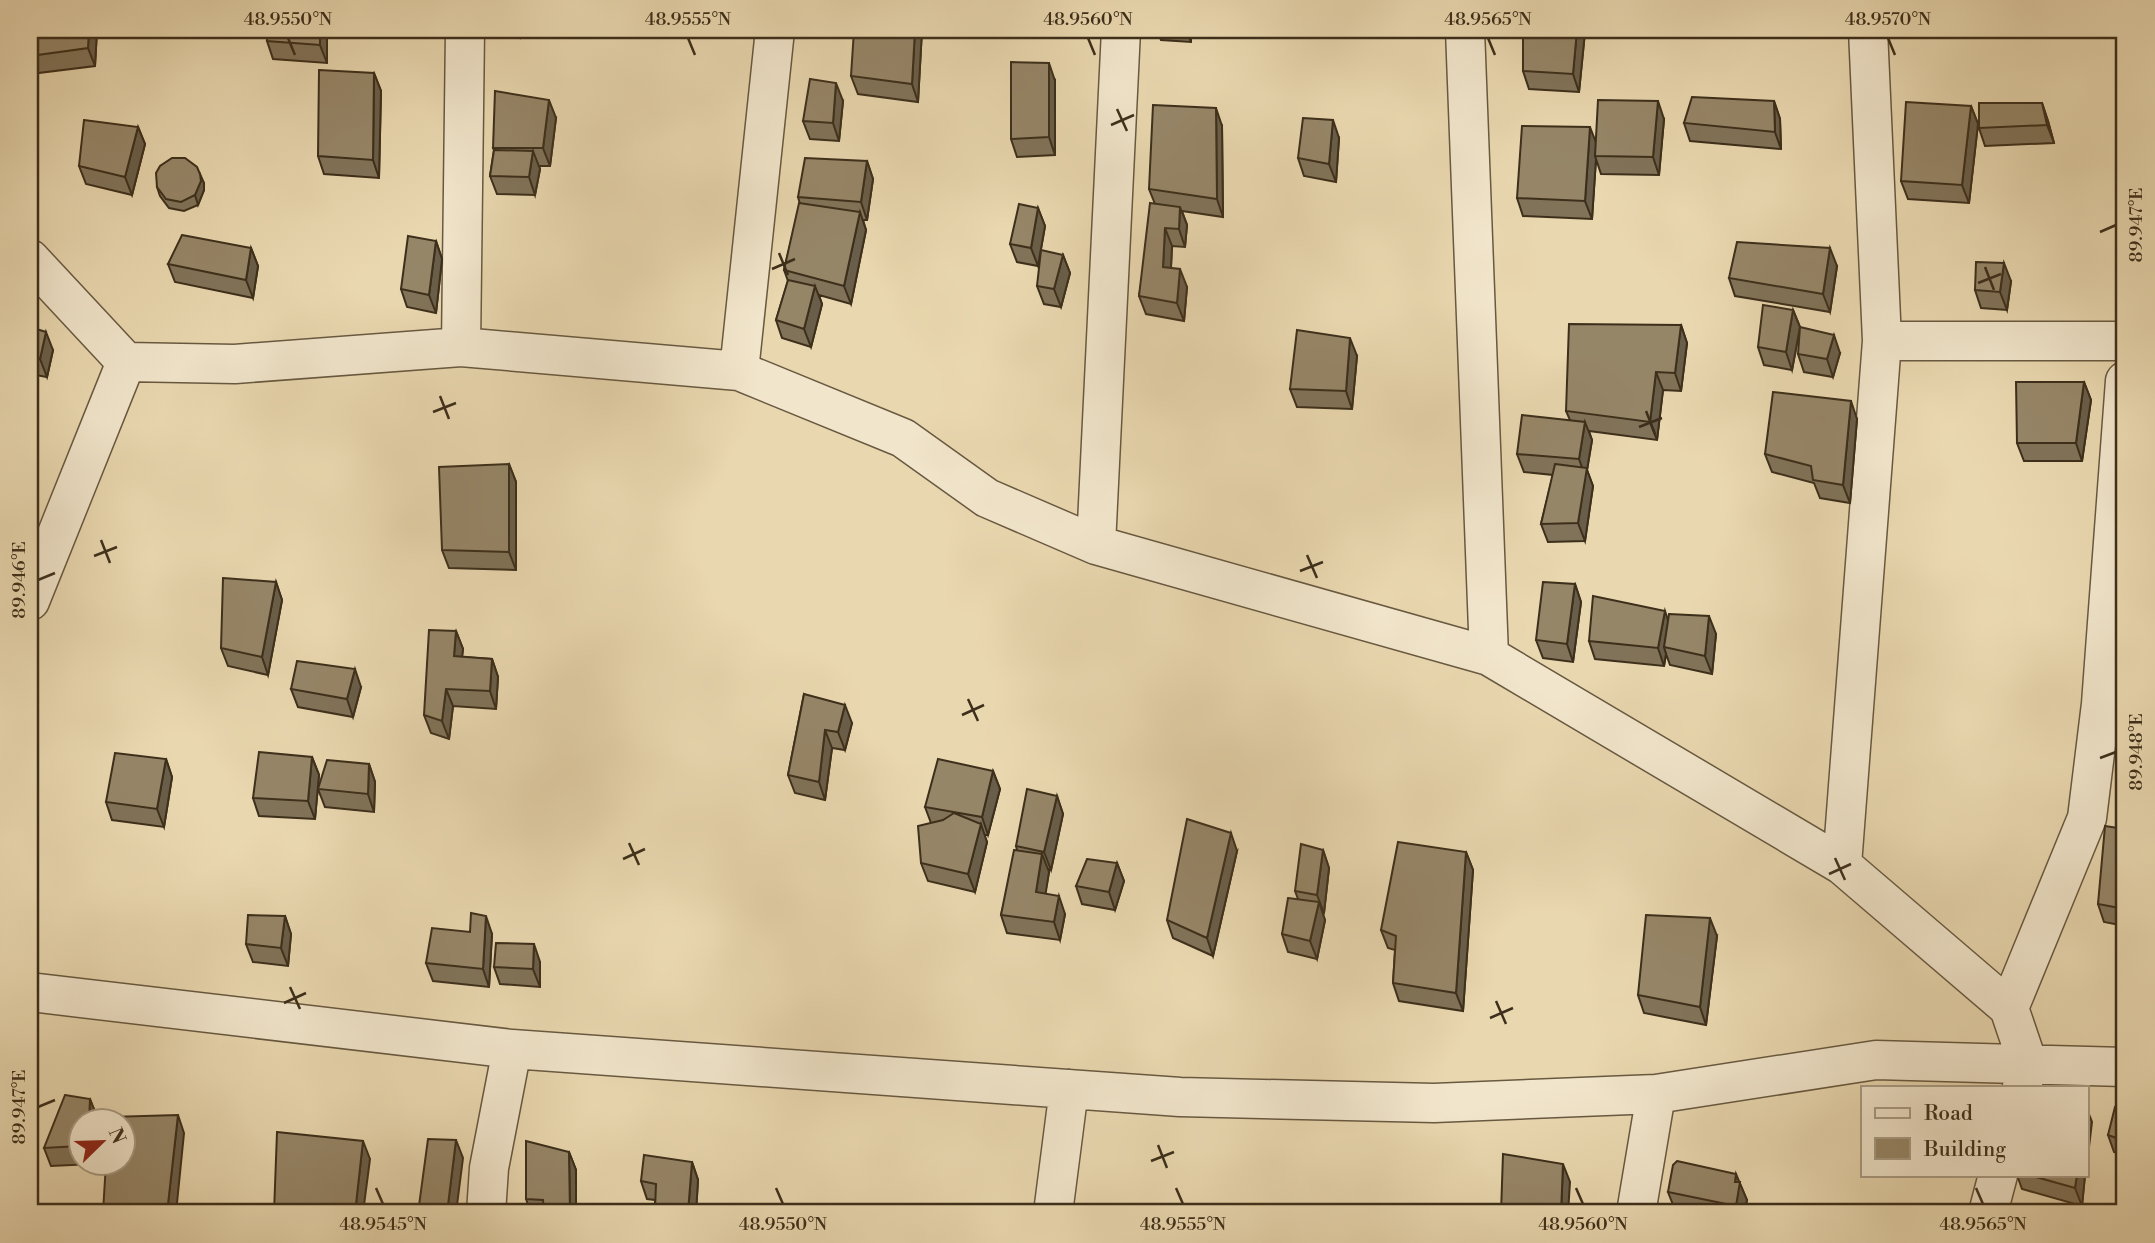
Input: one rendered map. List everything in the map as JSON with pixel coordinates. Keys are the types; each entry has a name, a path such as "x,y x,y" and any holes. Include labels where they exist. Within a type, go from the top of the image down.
{"street":[{"path":"461,347 465,30"},
{"path":"739,372 775,30"},
{"path":"1096,545 1121,30"},
{"path":"1465,30 1489,656"},
{"path":"1842,866 1882,341 1868,30"},
{"path":"30,259 126,362 235,364 461,347 739,372 903,438 987,498 1096,545 1489,656 1842,866 2009,1008"},
{"path":"1882,341 2125,341"},
{"path":"30,601 126,362"},
{"path":"2025,1076 2009,1008 2087,818 2101,704 2125,381"},
{"path":"30,992 512,1049 1180,1097 1434,1103 1656,1094 1876,1060 2025,1076 2125,1068"},
{"path":"486,1213 489,1168 512,1049"},
{"path":"1054,1213 1069,1088"},
{"path":"1636,1213 1656,1094"},
{"path":"1988,1213 1998,1176"}],"building":[{"path":"30,30 89,30 88,48 30,56"},
{"path":"268,30 320,30 320,45 267,41"},
{"path":"854,30 915,30 912,84 851,76"},
{"path":"1523,30 1577,30 1573,74 1523,71"},
{"path":"1011,62 1049,63 1049,137 1011,139"},
{"path":"319,70 374,73 373,160 318,156"},
{"path":"810,79 836,83 833,123 803,121"},
{"path":"495,91 549,100 543,148 493,148"},
{"path":"1692,97 1774,101 1775,132 1684,123"},
{"path":"1598,100 1658,101 1653,157 1595,156"},
{"path":"1906,102 1971,106 1962,185 1901,181"},
{"path":"1979,103 2042,103 2047,125 1979,128"},
{"path":"1153,105 1216,108 1217,199 1149,189"},
{"path":"1303,118 1333,120 1329,164 1298,158"},
{"path":"84,120 138,127 125,177 79,166"},
{"path":"1522,126 1590,127 1585,201 1517,198"},
{"path":"494,150 533,151 529,177 490,176"},
{"path":"172,158 185,158 197,167 200,174 201,181 195,195 181,202 166,199 157,187 156,173 160,166"},
{"path":"805,158 867,161 861,202 798,197"},
{"path":"799,203 860,212 844,286 784,270"},
{"path":"1150,203 1180,207 1179,229 1165,228 1163,267 1180,269 1177,303 1139,296"},
{"path":"1019,204 1038,208 1031,248 1010,244"},
{"path":"182,235 251,248 246,280 168,264"},
{"path":"408,236 436,241 429,295 401,289"},
{"path":"1737,242 1830,248 1823,294 1729,278"},
{"path":"1041,250 1063,255 1054,289 1037,286"},
{"path":"1976,262 2004,263 2000,292 1975,290"},
{"path":"788,280 815,286 804,329 776,320"},
{"path":"1763,305 1793,310 1786,352 1758,347"},
{"path":"1569,324 1681,325 1675,373 1656,372 1650,422 1566,411"},
{"path":"30,327 46,332 40,359 30,357"},
{"path":"1800,327 1834,335 1827,359 1798,354"},
{"path":"1297,330 1350,338 1346,391 1290,389"},
{"path":"2016,382 2084,382 2076,443 2017,443"},
{"path":"1773,392 1851,401 1843,485 1813,480 1811,466 1765,454"},
{"path":"1522,415 1585,422 1579,459 1517,454"},
{"path":"509,464 509,552 442,550 439,467"},
{"path":"1555,464 1587,468 1578,523 1541,524"},
{"path":"223,578 276,582 262,657 221,648"},
{"path":"1543,582 1575,584 1567,644 1536,640"},
{"path":"1593,596 1665,611 1658,648 1589,641"},
{"path":"1669,614 1709,616 1705,656 1664,647"},
{"path":"429,630 456,631 454,656 492,659 490,691 446,689 442,721 424,715"},
{"path":"297,661 355,669 347,699 291,689"},
{"path":"804,694 845,705 838,732 825,730 819,782 788,775"},
{"path":"259,752 312,757 308,801 253,798"},
{"path":"115,753 166,759 157,809 106,802"},
{"path":"938,759 993,771 982,817 925,807"},
{"path":"327,760 369,764 368,794 318,789"},
{"path":"1027,789 1057,796 1044,852 1016,846"},
{"path":"954,813 981,824 968,874 921,863 918,826 943,820"},
{"path":"1187,819 1231,833 1207,938 1167,920"},
{"path":"2105,826 2125,829 2125,909 2098,904"},
{"path":"1398,842 1466,852 1456,993 1393,983 1396,936 1381,930"},
{"path":"1301,844 1323,850 1317,895 1295,891"},
{"path":"1014,850 1042,854 1036,892 1059,896 1054,922 1001,915"},
{"path":"1087,859 1117,863 1109,892 1076,886"},
{"path":"1288,898 1319,902 1310,941 1282,934"},
{"path":"471,913 486,916 483,969 426,963 432,928 470,932"},
{"path":"248,915 285,916 281,948 246,944"},
{"path":"1646,915 1710,918 1700,1007 1638,995"},
{"path":"496,943 534,944 533,969 494,967"},
{"path":"65,1095 90,1099 90,1106 66,1106 66,1147 44,1148"},
{"path":"2115,1107 2125,1109 2125,1141 2108,1135"},
{"path":"178,1115 167,1213 103,1212 105,1176 136,1176 136,1116"},
{"path":"277,1132 363,1141 355,1213 274,1213"},
{"path":"428,1139 456,1140 447,1213 418,1213"},
{"path":"526,1141 569,1152 570,1213 544,1213 543,1200 526,1199"},
{"path":"1503,1154 1563,1164 1561,1213 1501,1213"},
{"path":"644,1155 692,1162 688,1212 655,1209 656,1184 641,1181"},
{"path":"1677,1161 1736,1174 1735,1182 1740,1182 1736,1206 1668,1192 1673,1165"},
{"path":"2033,1176 2077,1176 2075,1188"}]}
